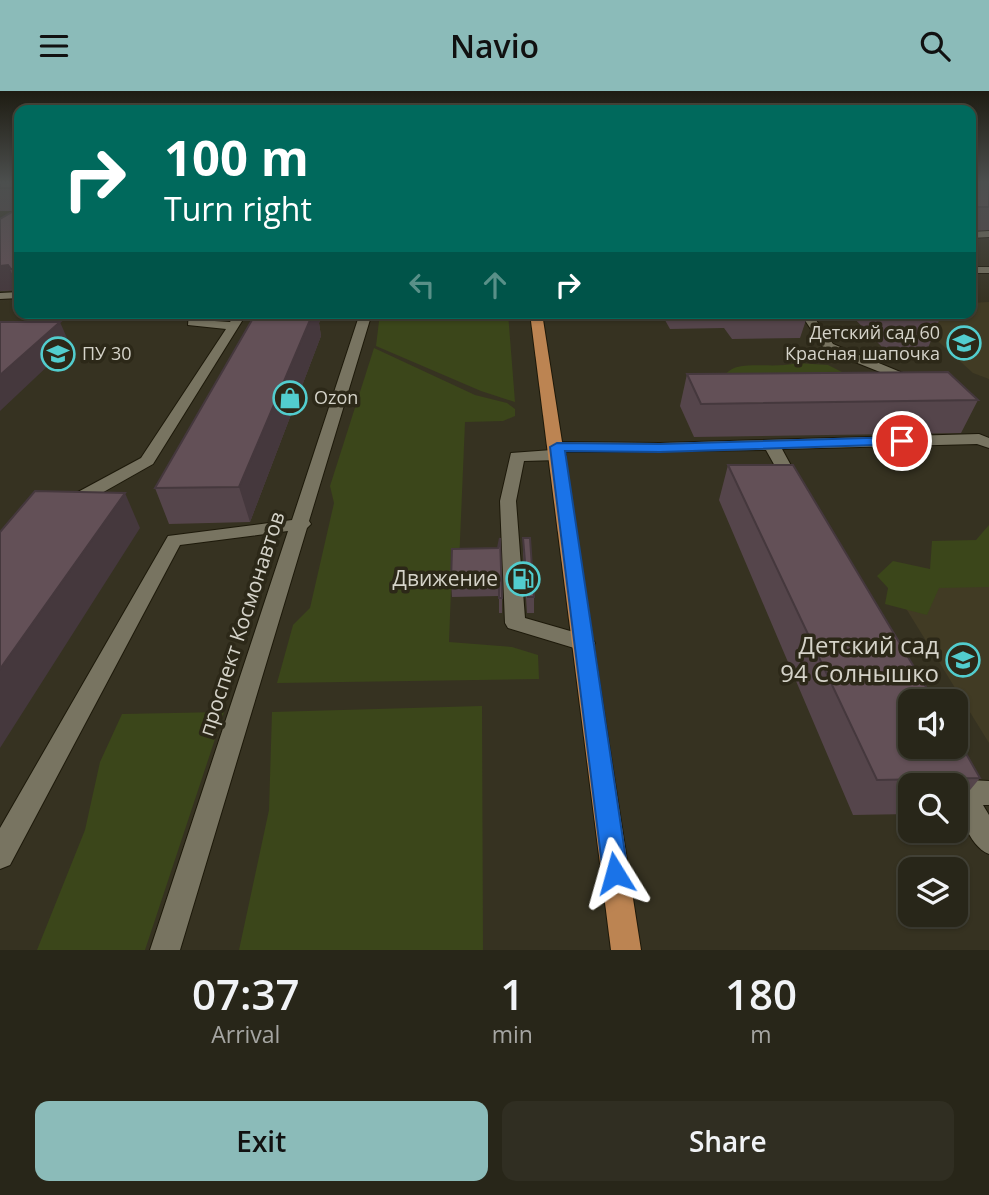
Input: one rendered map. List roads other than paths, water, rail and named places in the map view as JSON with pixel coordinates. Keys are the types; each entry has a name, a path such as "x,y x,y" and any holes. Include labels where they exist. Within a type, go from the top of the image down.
{"main road":[{"path":"537,319 558,451 626,950"}],"street":[{"path":"193,319 192,323 238,319"},
{"path":"61,509 147,461 238,319"},
{"name":"проспект Космонавтов","path":"165,950 302,524 364,319"},
{"path":"809,319 829,347 929,387"},
{"path":"962,421 984,441"},
{"path":"584,643 515,623 508,501 517,456 558,451 771,444 984,441"},
{"path":"771,444 804,503"},
{"path":"0,855 174,540 302,524"},
{"path":"968,792 989,793"},
{"path":"968,803 989,841"}],"place":[{"name":"Детский сад 60 Красная шапочка","path":"964,343"},
{"name":"ПУ 30","path":"58,354"},
{"name":"Ozon","path":"290,398"},
{"name":"Движение","path":"523,579"},
{"name":"Детский сад 94 Солнышко","path":"963,660"}]}
